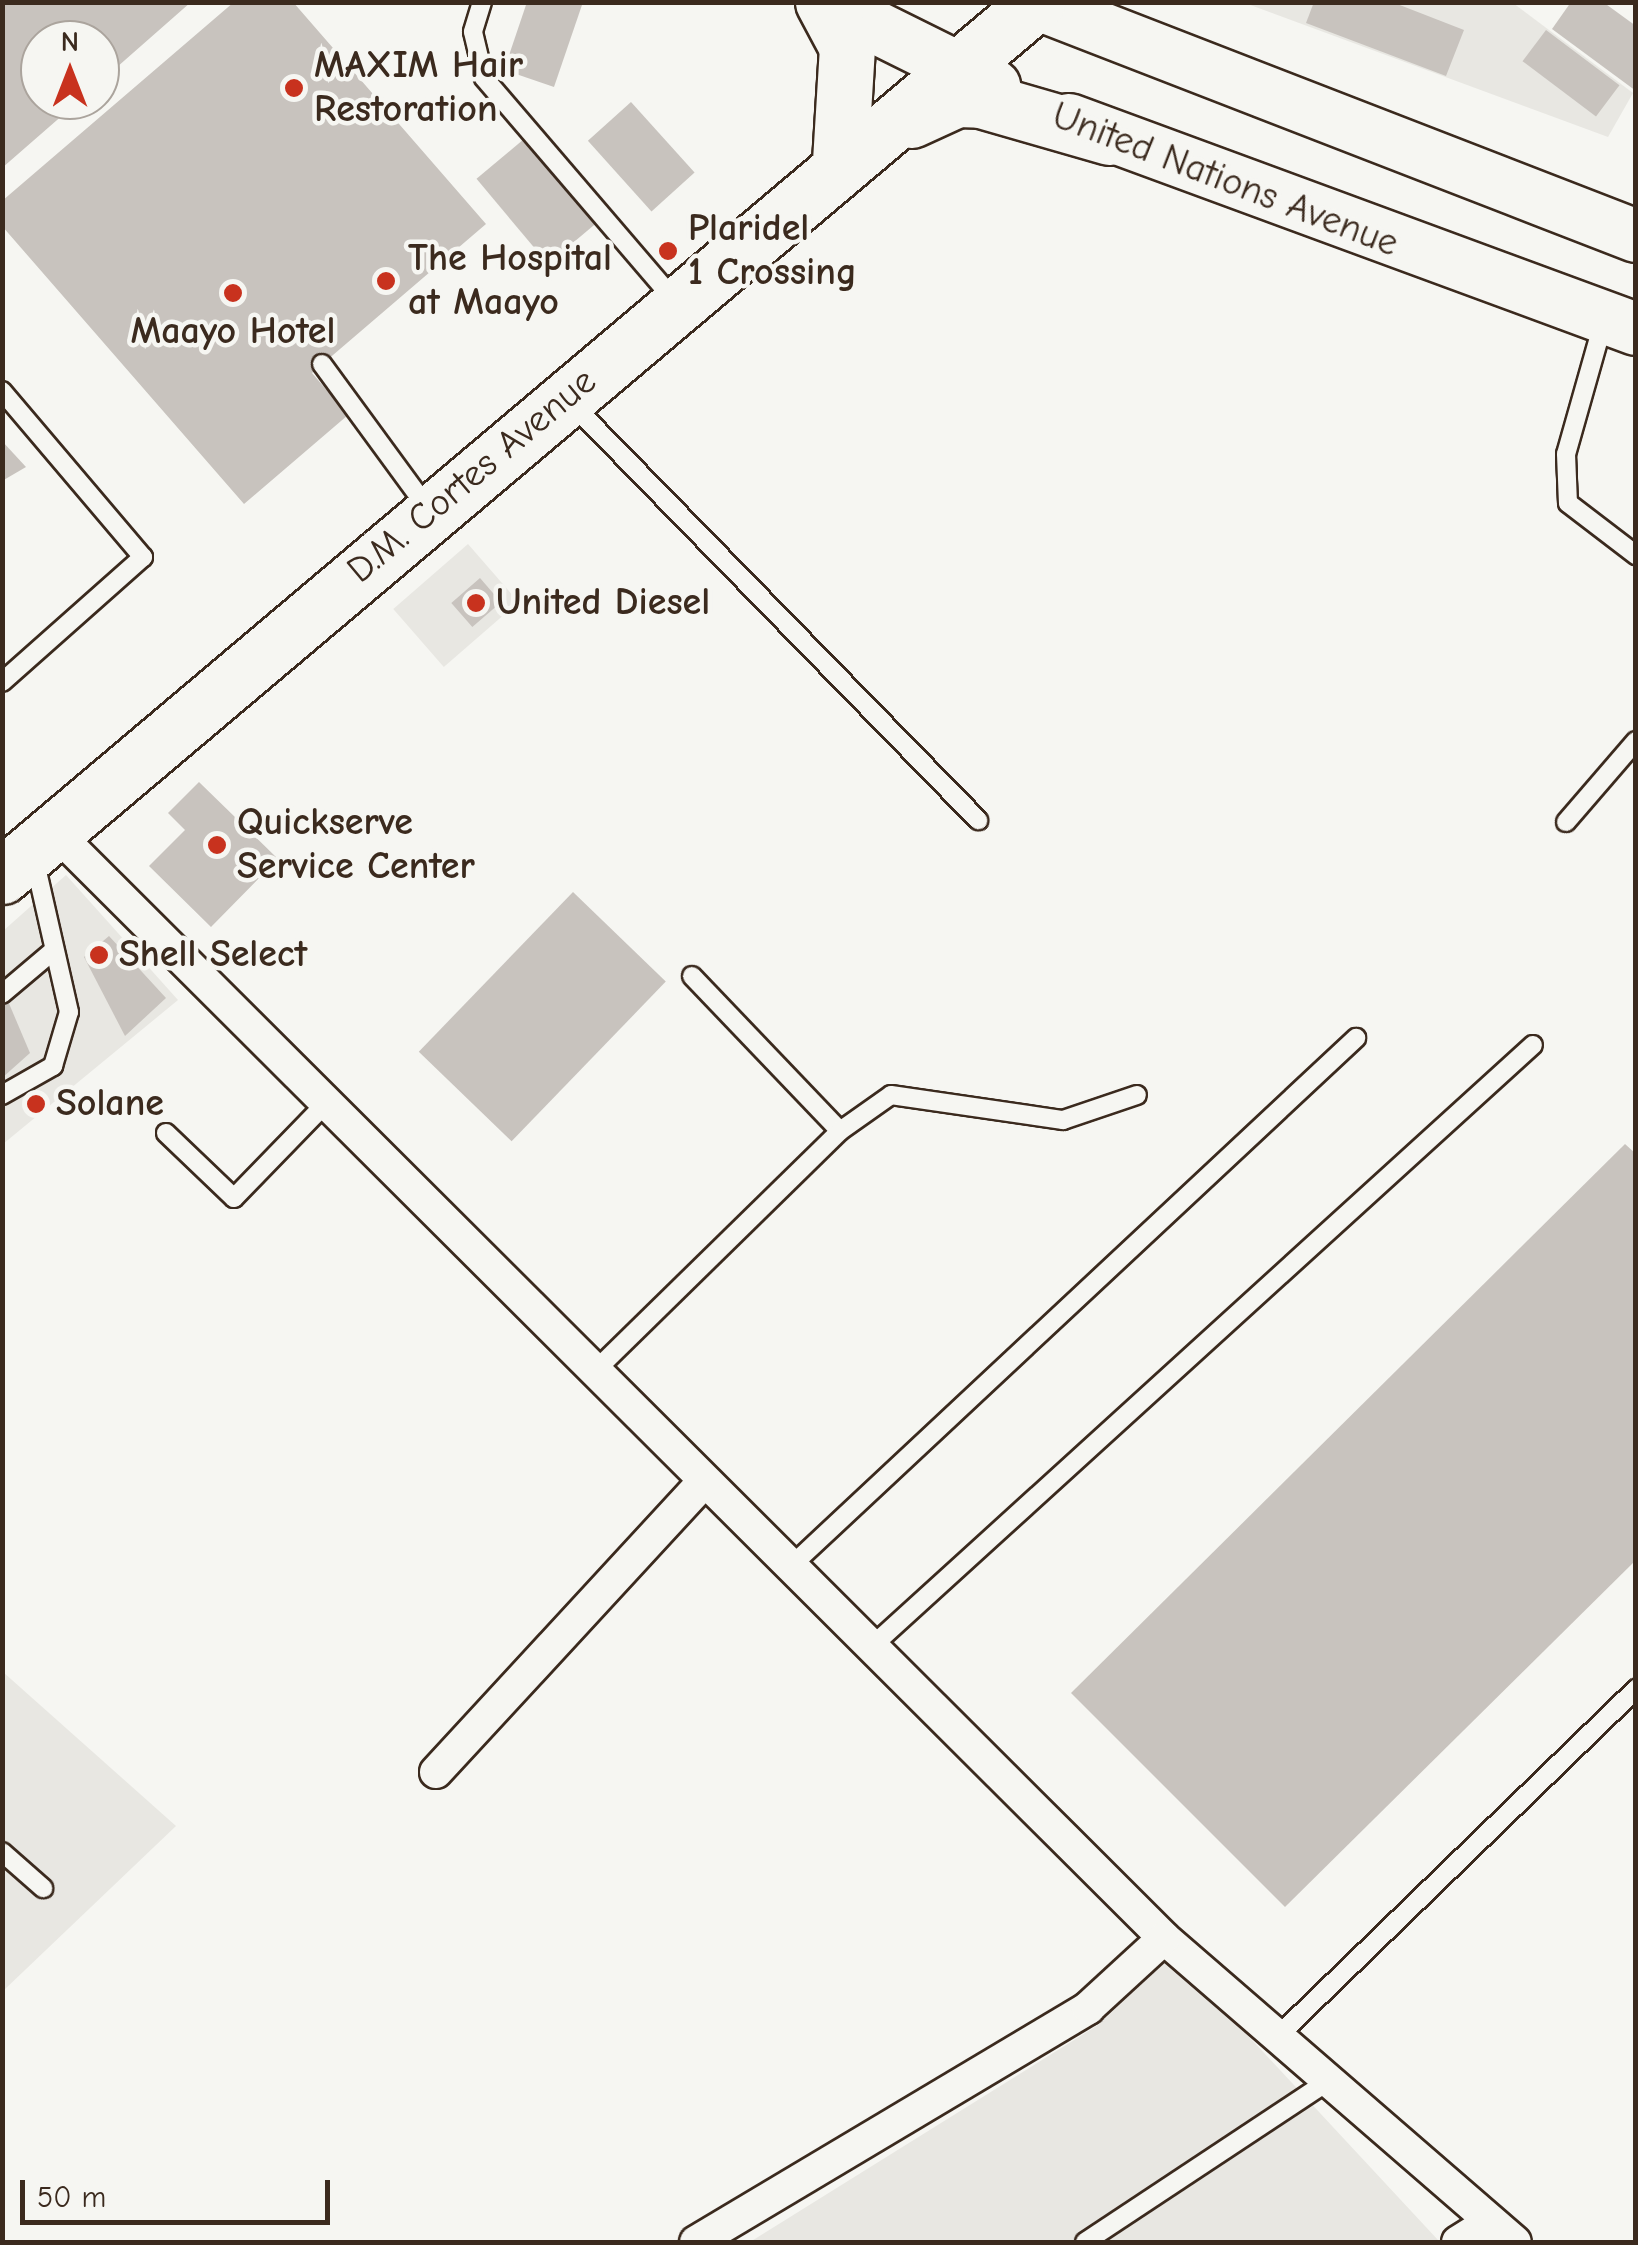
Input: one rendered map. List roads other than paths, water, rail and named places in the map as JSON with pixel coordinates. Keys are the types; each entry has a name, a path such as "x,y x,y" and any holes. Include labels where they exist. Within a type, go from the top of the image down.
{"highway":[{"path":"824,2 847,48 840,163"},
{"name":"D.M. Cortes Avenue","path":"30,853 840,163 960,69 1036,3"},
{"path":"840,163 956,99 1109,137"}],"main road":[{"name":"United Nations Avenue","path":"824,2 1109,137 1620,324"},
{"path":"1036,3 1636,236"}],"street":[{"path":"30,853 332,1098 704,1482 1164,1938 1278,2036 1324,2084 1487,2224 1515,2242"},
{"path":"436,1772 704,1482"},
{"path":"696,2242 1088,2008 1164,1938"},
{"path":"1458,2242 1487,2224"}],"lane":[{"path":"482,2 474,32 484,78 676,302"},
{"path":"1620,324 1566,454 1568,503 1636,555"},
{"path":"322,364 430,512"},
{"path":"2,391 143,557 2,682"},
{"path":"566,397 978,820"},
{"path":"1566,822 1636,741"},
{"path":"2,1095 39,1080 62,1049 69,1012 30,853"},
{"path":"2,994 54,950"},
{"path":"692,976 840,1131"},
{"path":"790,1567 1356,1038"},
{"path":"870,1648 1533,1045"},
{"path":"596,1370 840,1131 891,1095 1063,1120 1137,1095"},
{"path":"166,1133 234,1198 332,1098"},
{"path":"1278,2036 1636,1689"},
{"path":"2,1852 43,1888"},
{"path":"1085,2242 1324,2084"}],"place":[{"name":"MAXIM Hair Restoration","path":"294,88"},
{"name":"Plaridel 1 Crossing","path":"668,251"},
{"name":"The Hospital at Maayo","path":"386,281"},
{"name":"Maayo Hotel","path":"233,293"},
{"name":"United Diesel","path":"476,603"},
{"name":"Quickserve Service Center","path":"217,845"},
{"name":"Shell Select","path":"99,955"},
{"name":"Solane","path":"36,1104"}]}
